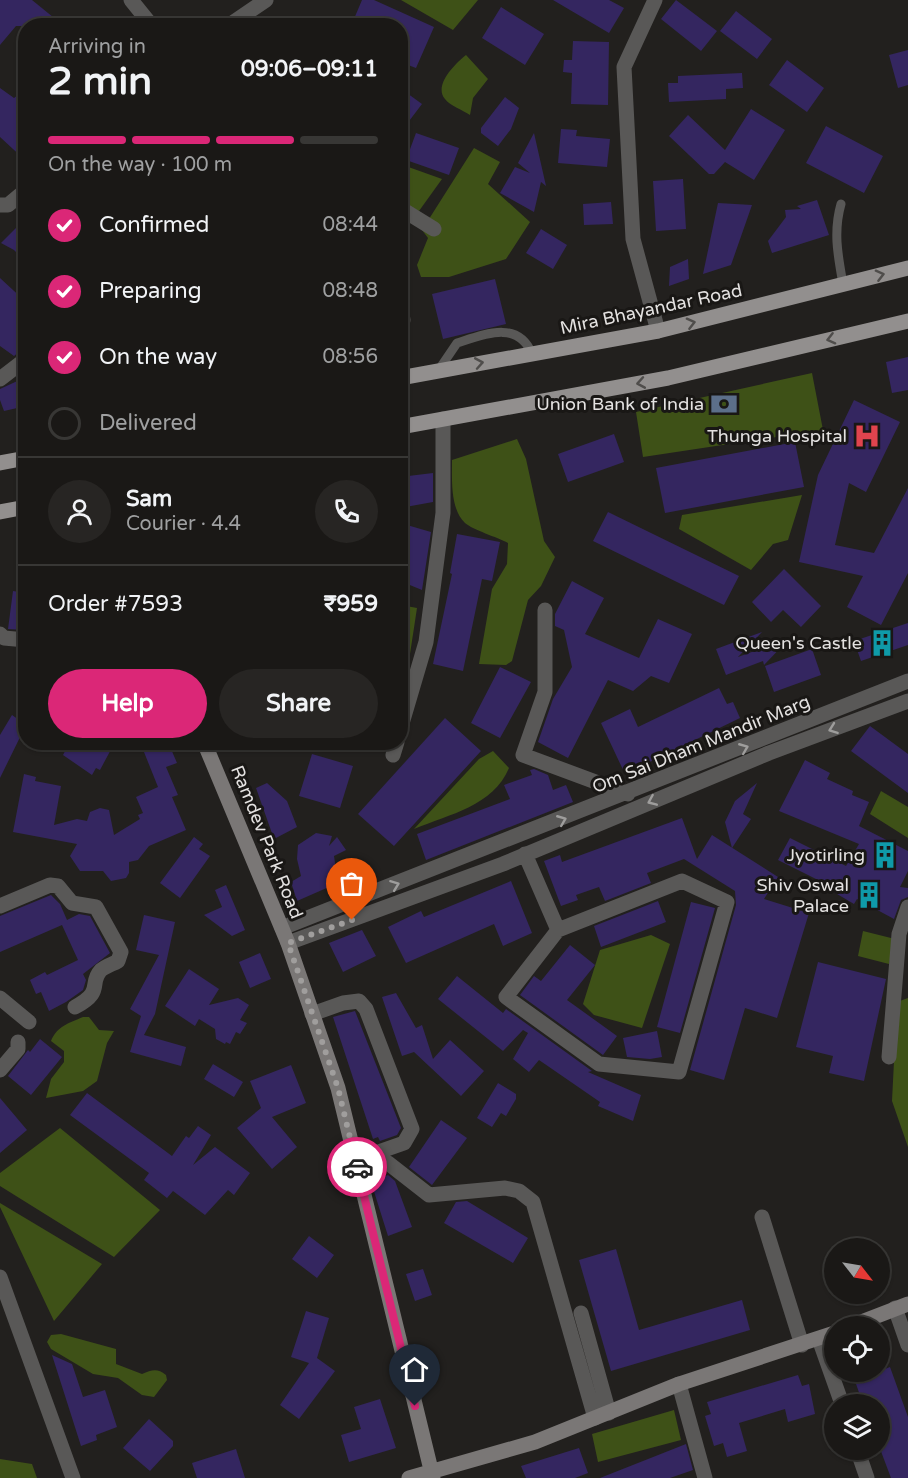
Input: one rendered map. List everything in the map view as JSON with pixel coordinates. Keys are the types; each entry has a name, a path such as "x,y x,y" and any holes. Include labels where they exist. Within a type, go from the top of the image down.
{"main road":[{"name":"Mira Bhayandar Road","path":"408,377 658,331 908,268"},
{"path":"408,426 668,378 908,321"},
{"path":"0,463 18,460"},
{"path":"0,512 18,509"}],"street":[{"path":"131,0 146,18"},
{"path":"240,18 266,0"},
{"path":"655,0 624,67 633,239 658,331"},
{"path":"0,205 8,205 18,197"},
{"path":"408,213 434,229"},
{"path":"0,379 18,365"},
{"path":"408,703 426,642 443,513 443,419"},
{"path":"545,610 544,692 523,755 628,794"},
{"path":"0,634 4,638 18,639"},
{"name":"Om Sai Dham Mandir Marg","path":"282,928 628,794 908,681"},
{"path":"859,701 862,718"},
{"name":"Om Sai Dham Mandir Marg","path":"288,943 520,856 769,753 908,701"},
{"name":"Ramdev Park Road","path":"207,750 288,943 338,1088 432,1475"},
{"path":"508,841 520,856 558,930"},
{"path":"682,881 727,903 679,1072 599,1064 506,997 558,930 682,881"},
{"path":"0,906 50,885 58,886 72,903 96,907 120,952 118,961 102,969 95,991 89,1000 75,1007"},
{"path":"890,1057 899,934 908,907"},
{"path":"0,998 29,1022"},
{"path":"312,1014 359,1001 366,1009 412,1129 404,1143 356,1163"},
{"path":"0,1070 18,1049 18,1042"},
{"path":"356,1163 381,1161 388,1163 429,1195 506,1188 519,1191 532,1202 602,1416"},
{"path":"762,1217 801,1345"},
{"path":"0,1277 73,1478"},
{"path":"876,1316 902,1306 908,1344"},
{"path":"581,1313 602,1416"},
{"path":"408,1478 432,1475 535,1442 679,1384 824,1337"},
{"path":"819,1339 838,1394"},
{"path":"679,1384 705,1478"},
{"path":"861,1460 867,1478"}],"lane":[{"path":"841,204 837,219 836,243 843,284"},
{"path":"438,371 457,343 502,332 513,333 527,341 532,354"}],"green space":[{"path":"401,0 478,0 453,30"},
{"path":"466,55 488,79 473,98 470,115 450,104 442,93 447,75"},
{"path":"474,148 500,162 488,184 530,222 506,259 449,277 421,277 417,265 428,238 422,230"},
{"path":"408,167 442,179 419,211 408,206"},
{"path":"812,373 823,430 643,457 636,412"},
{"path":"517,439 526,459 544,541 555,557 541,586 528,600 512,661 506,665 479,664 492,589 507,564 508,543 469,526 460,517 454,502 452,460"},
{"path":"802,495 788,540 773,544 751,570 679,529 682,515"},
{"path":"408,606 417,608 410,654 408,654"},
{"path":"493,751 509,768 502,781 492,791 469,807 414,829 479,759"},
{"path":"881,791 908,807 908,838 870,814"},
{"path":"863,931 895,939 889,964 858,956"},
{"path":"651,935 670,944 642,1028 594,1015 583,1004 600,950"},
{"path":"908,998 908,1147 892,1101 897,1002"},
{"path":"83,1017 89,1017 99,1030 114,1031 107,1043 97,1081 83,1091 46,1098 51,1079 64,1062 64,1051 51,1041 60,1028"},
{"path":"60,1128 160,1210 114,1257 0,1186 0,1173"},
{"path":"0,1203 102,1264 54,1321 0,1207"},
{"path":"61,1334 116,1349 116,1364 142,1374 160,1371 166,1375 167,1380 154,1397 142,1395 118,1378 93,1374 51,1349 47,1342 51,1335"},
{"path":"674,1410 681,1440 598,1462 592,1434"},
{"path":"0,1459 32,1464 37,1478 0,1478"}],"building":[{"path":"0,0 32,0 54,18 18,18 18,26 0,45"},
{"path":"362,0 374,0 434,27 416,68 408,65 408,18 354,18"},
{"path":"553,0 609,0 624,8 609,33"},
{"path":"676,0 717,31 701,51 661,19"},
{"path":"501,7 544,34 525,65 482,38"},
{"path":"736,11 772,39 757,59 720,31"},
{"path":"573,41 609,42 608,105 571,104 572,73 563,72 564,60 572,60"},
{"path":"908,50 908,85 898,88 889,55"},
{"path":"787,60 824,88 807,112 769,85"},
{"path":"742,73 743,88 726,89 726,99 669,102 668,83 678,83 678,76"},
{"path":"0,88 14,98 18,95 18,154 0,137"},
{"path":"408,94 422,104 408,122"},
{"path":"505,97 519,108 511,129 498,146 481,133 481,128"},
{"path":"751,109 785,130 754,180 725,162 714,174 709,174 669,136 688,115 725,150"},
{"path":"826,126 883,156 864,193 806,163"},
{"path":"561,129 577,130 576,136 610,139 607,167 558,163"},
{"path":"416,133 459,148 449,175 408,161"},
{"path":"534,133 546,186 541,182 534,212 500,193 515,167 530,173 518,163"},
{"path":"683,179 686,229 656,231 653,181"},
{"path":"817,200 829,235 772,253 768,241 786,217 785,210 801,209 797,206"},
{"path":"611,202 613,224 584,225 583,204"},
{"path":"718,203 752,205 731,265 703,274"},
{"path":"18,226 18,254 1,243"},
{"path":"541,229 567,245 553,269 526,253"},
{"path":"688,259 689,279 669,286 670,267"},
{"path":"0,278 18,295 18,353 14,356 0,346"},
{"path":"495,279 506,324 443,339 432,294"},
{"path":"908,357 908,390 892,393 886,362"},
{"path":"18,381 18,408 4,411 0,400 0,389"},
{"path":"854,400 900,422 866,492 849,483 835,545 874,553 908,488 908,573 881,625 847,607 863,576 799,562 818,475"},
{"path":"614,434 624,462 568,482 558,454"},
{"path":"795,442 804,487 665,513 656,468"},
{"path":"433,473 433,502 408,507 408,476"},
{"path":"608,512 739,576 724,605 593,541"},
{"path":"408,525 431,532 422,590 408,584"},
{"path":"457,534 500,542 492,581 482,579 463,671 433,664 452,574 450,573"},
{"path":"784,569 821,606 801,627 783,610 771,622 752,602"},
{"path":"572,581 604,598 585,634 639,658 658,619 692,634 669,683 651,676 633,691 608,680 568,758 538,742 553,699 572,667 564,630 555,626 555,614"},
{"path":"13,591 18,592 18,630 8,629"},
{"name":"Queen's Castle","path":"908,623 908,645 861,661 854,641"},
{"path":"762,632 738,657 790,638 764,665 763,661 726,675 716,649"},
{"path":"812,649 821,675 774,692 765,666"},
{"path":"500,667 531,682 500,738 471,723"},
{"path":"719,688 727,704 733,702 740,718 625,774 601,723 630,709 638,727"},
{"path":"12,715 18,719 18,741 0,778 0,735"},
{"path":"445,718 481,751 394,846 358,814"},
{"path":"870,726 908,754 908,793 851,751"},
{"path":"66,750 111,750 100,770 96,768 92,775 63,755"},
{"path":"143,750 171,750 177,763 166,767 178,795 172,797 186,830 149,846 138,860 129,862 129,873 126,878 111,881 103,871 80,871 70,856 77,844 13,832 24,774 36,777 35,781 61,786 54,825 77,819 87,821 90,812 100,808 109,810 114,835 140,819 138,815 143,813 136,797 158,787"},
{"path":"312,754 353,766 340,808 299,796"},
{"path":"805,760 830,773 827,779 853,791 852,795 869,802 859,826 908,851 908,871 900,887 908,888 908,897 901,900 894,919 857,899 854,904 832,891 834,888 778,860 790,838 846,866 859,844 779,811"},
{"path":"534,769 548,775 553,790 566,785 573,802 426,860 417,834 510,799 504,785 532,775 530,770"},
{"path":"267,783 287,801 297,827 274,839 256,788"},
{"path":"757,783 743,814 751,819 732,848 725,822 735,801"},
{"path":"682,818 697,859 712,835 778,877 764,899 809,913 777,1018 745,1008 724,1080 690,1070 736,905 735,891 684,859 647,873 651,883 605,901 599,887 576,895 578,900 561,906 544,861 560,855 562,862"},
{"path":"316,833 332,836 329,846 337,837 346,850 334,856 338,883 297,901 291,882 301,876 297,859 298,845"},
{"path":"194,837 203,844 199,849 210,856 180,898 160,883"},
{"path":"511,881 532,933 503,946 494,924 406,963 388,927 421,911 424,917"},
{"path":"226,885 245,930 232,936 204,915 222,907 215,890"},
{"path":"51,895 60,904 67,920 79,914 90,916 110,953 83,974 86,980 83,990 49,1011 41,992 36,994 30,980 45,972 47,975 78,960 62,925 0,952 0,916"},
{"path":"658,901 666,922 601,947 594,926"},
{"path":"691,902 715,908 680,1033 657,1027"},
{"path":"144,915 175,922 155,1014 144,1035 186,1047 181,1066 130,1052 141,1016 130,1009 159,955 136,950"},
{"path":"362,930 376,956 343,972 329,943"},
{"path":"570,945 595,965 567,1000 617,1036 603,1055 520,995 534,976 541,981"},
{"path":"260,953 271,979 250,988 239,962"},
{"path":"818,962 886,979 864,1081 829,1073 833,1056 796,1047"},
{"path":"189,969 219,989 209,1005 238,998 249,1005 240,1020 247,1023 240,1034 236,1032 230,1044 216,1039 215,1029 199,1019 195,1026 165,1006"},
{"path":"457,976 503,1013 506,1009 592,1071 588,1072 641,1095 633,1121 598,1106 600,1102 539,1060 529,1072 513,1059 528,1033 523,1030 503,1051 438,999"},
{"path":"396,993 416,1028 422,1025 433,1059 450,1040 484,1071 461,1096 414,1052 402,1056 382,997"},
{"path":"355,1011 401,1128 397,1135 380,1141 378,1137 373,1139 333,1017"},
{"path":"657,1031 662,1057 650,1059 627,1057 623,1038"},
{"path":"40,1039 62,1057 31,1095 8,1076 28,1050 30,1052"},
{"path":"213,1064 243,1082 234,1097 204,1079"},
{"path":"291,1065 306,1103 272,1117 297,1147 272,1169 237,1128 261,1108 250,1081"},
{"path":"498,1083 516,1094 516,1099 506,1116 501,1113 492,1127 477,1118"},
{"path":"87,1093 172,1156 186,1136 189,1138 198,1126 211,1135 193,1165 215,1147 250,1173 234,1195 228,1190 205,1215 173,1191 167,1198 144,1180 149,1173 70,1115"},
{"path":"0,1098 27,1130 0,1153"},
{"path":"441,1120 467,1138 432,1185 409,1167"},
{"path":"388,1175 395,1181 412,1227 388,1236 371,1182"},
{"path":"467,1201 528,1238 513,1263 444,1223 456,1202"},
{"path":"309,1236 334,1255 317,1278 292,1259"},
{"path":"616,1249 639,1330 742,1300 750,1330 611,1371 579,1260"},
{"path":"423,1269 432,1295 415,1301 406,1274"},
{"path":"306,1311 329,1318 317,1358 335,1371 299,1419 280,1405 309,1363 291,1357"},
{"path":"52,1355 72,1364 83,1397 105,1390 117,1427 96,1435 97,1440 81,1446"},
{"path":"890,1367 908,1417 908,1478 891,1478 884,1460 890,1460 890,1394 860,1394 855,1382 890,1382"},
{"path":"798,1375 802,1386 809,1384 815,1414 788,1422 785,1409 739,1423 747,1451 727,1457 723,1443 714,1446 705,1416 711,1414 707,1402"},
{"path":"380,1399 396,1448 349,1462 341,1435 361,1429 354,1407"},
{"path":"149,1419 173,1441 173,1446 150,1471 123,1448"},
{"path":"686,1444 693,1470 670,1478 600,1478"},
{"path":"579,1448 588,1473 575,1478 526,1478 521,1466"},
{"path":"236,1449 245,1478 197,1478 192,1463"}],"way so far":[{"path":"352,920 288,943 338,1088 357,1167"}],"place":[{"name":"Union Bank of India","path":"724,404"},
{"name":"Thunga Hospital","path":"867,436"},
{"name":"Queen's Castle","path":"882,643"},
{"name":"Jyotirling","path":"885,855"},
{"name":"Shiv Oswal Palace","path":"869,895"}],"route":[{"path":"357,1167 415,1406"}]}
